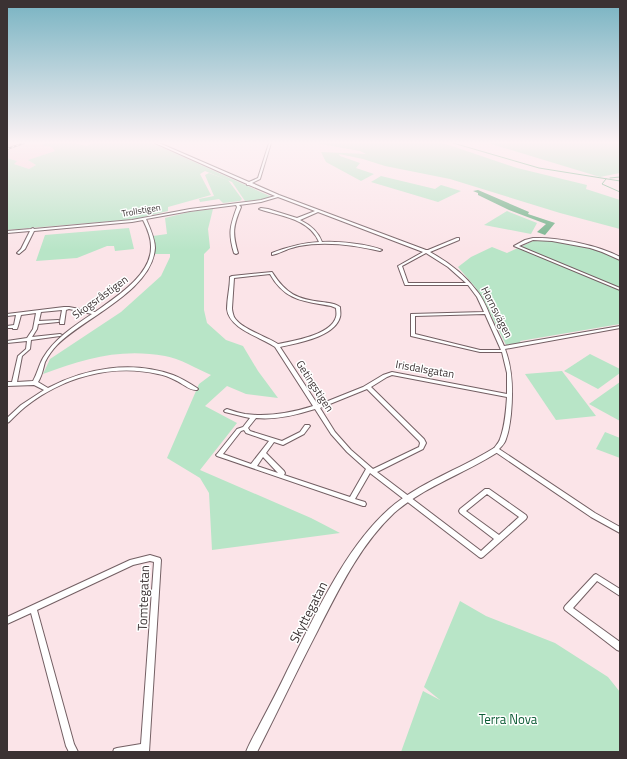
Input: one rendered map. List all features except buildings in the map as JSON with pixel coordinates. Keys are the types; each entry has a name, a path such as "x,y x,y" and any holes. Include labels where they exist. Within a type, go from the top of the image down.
{"street":[{"name":"Hornsvägen","path":"235,178 317,211 428,252 454,270 469,284 479,297 503,349 509,373 509,396 506,421 502,440 496,450"},
{"path":"248,184 259,178"},
{"name":"Trollstigen","path":"7,232 144,219 190,210 261,201 278,196"},
{"path":"236,253 231,234 239,207 237,204"},
{"path":"260,209 268,210 296,220 316,231 321,242"},
{"path":"296,220 317,211"},
{"name":"Skogsråstigen","path":"35,383 44,360 54,346 73,328 132,286 143,274 149,264 153,248 144,219"},
{"path":"19,253 23,249 33,229"},
{"path":"458,239 400,266 406,284 469,284"},
{"path":"620,259 595,248 543,239 531,240 516,246 620,289"},
{"path":"273,254 288,248 321,242 350,244 380,250"},
{"name":"Getingstigen","path":"277,346 312,337 327,331 338,319 338,307 305,300 290,294 277,284 272,273 232,277 229,307 231,315 237,323 277,346 333,433 349,451 371,471 408,498"},
{"path":"36,323 60,322 64,308"},
{"path":"7,315 64,308 74,308 95,313"},
{"path":"14,384 20,356 28,349 39,311"},
{"path":"486,313 413,315 414,335 480,351 503,349 620,327"},
{"path":"7,327 16,327 19,314"},
{"path":"7,342 60,335"},
{"path":"7,421 27,402 47,389 91,373 126,369 148,370 169,375 195,389"},
{"name":"Irisdalsgatan","path":"227,411 238,415 254,417 278,417 317,407 368,387 387,374 396,373 509,396"},
{"path":"7,384 35,383 47,389"},
{"path":"352,500 371,471 421,448 423,443 422,440 368,387"},
{"path":"254,417 245,428 239,430 219,455 364,504"},
{"path":"245,428 248,432 283,443 302,433 307,426"},
{"path":"253,466 273,440"},
{"path":"496,450 593,515 620,530"},
{"name":"Skyttegatan","path":"251,752 330,598 347,567 367,538 386,516 408,498 434,482 481,460 496,450"},
{"path":"262,454 282,473 280,476"},
{"path":"408,498 481,555 524,517 487,491 462,511 499,539"},
{"name":"Tomtegatan","path":"7,621 132,562 150,558 158,560 145,750"},
{"path":"620,593 596,577 568,608 620,646"},
{"path":"33,609 70,746 74,752"},
{"path":"117,752 145,750"}],"green space":[{"path":"7,178 202,178 211,195 168,207 168,211 139,218 7,230"},
{"path":"206,178 224,178 228,180 242,199 240,201 223,203 219,199 200,202 199,199 214,196"},
{"path":"223,178 231,178 272,197 245,201 232,182"},
{"path":"356,178 366,178 361,181"},
{"path":"377,178 391,178 435,189 441,185 461,191 438,202 371,182"},
{"path":"447,178 560,178 587,185 586,189 620,200 620,229 560,213"},
{"path":"213,209 208,229 210,248 204,254 204,310 207,323 226,340 243,346 258,371 278,398 246,394 227,386 205,406 237,423 200,470 311,518 340,533 212,550 209,493 200,478 167,458 199,384 211,375 170,357 132,353 102,356 43,374 50,359 121,312 161,276 170,254 155,254 153,236 167,234 165,218 189,212"},
{"path":"507,211 537,223 531,234 484,225"},
{"path":"129,228 134,249 115,251 114,246 107,246 77,258 36,261 45,235"},
{"path":"539,240 581,246 603,253 620,261 620,324 520,341 521,343 506,345 484,301 475,287 458,267 471,257 492,247 507,253 533,241"},
{"path":"590,354 620,369 620,373 598,389 564,371"},
{"path":"562,371 596,416 556,420 525,374"},
{"path":"620,382 620,421 589,404"},
{"path":"605,432 620,438 620,458 596,449"},
{"name":"Terra Nova","path":"460,601 486,616 555,643 608,677 620,692 620,752 401,752 423,691 440,700 424,687"}],"shaded area":[{"path":"478,190 529,212 528,214 555,223 545,235 537,232 546,224 509,210 478,195 478,193 473,191"}],"waterway":[{"path":"604,178 620,181"},
{"path":"606,179 602,184 620,192"}]}
